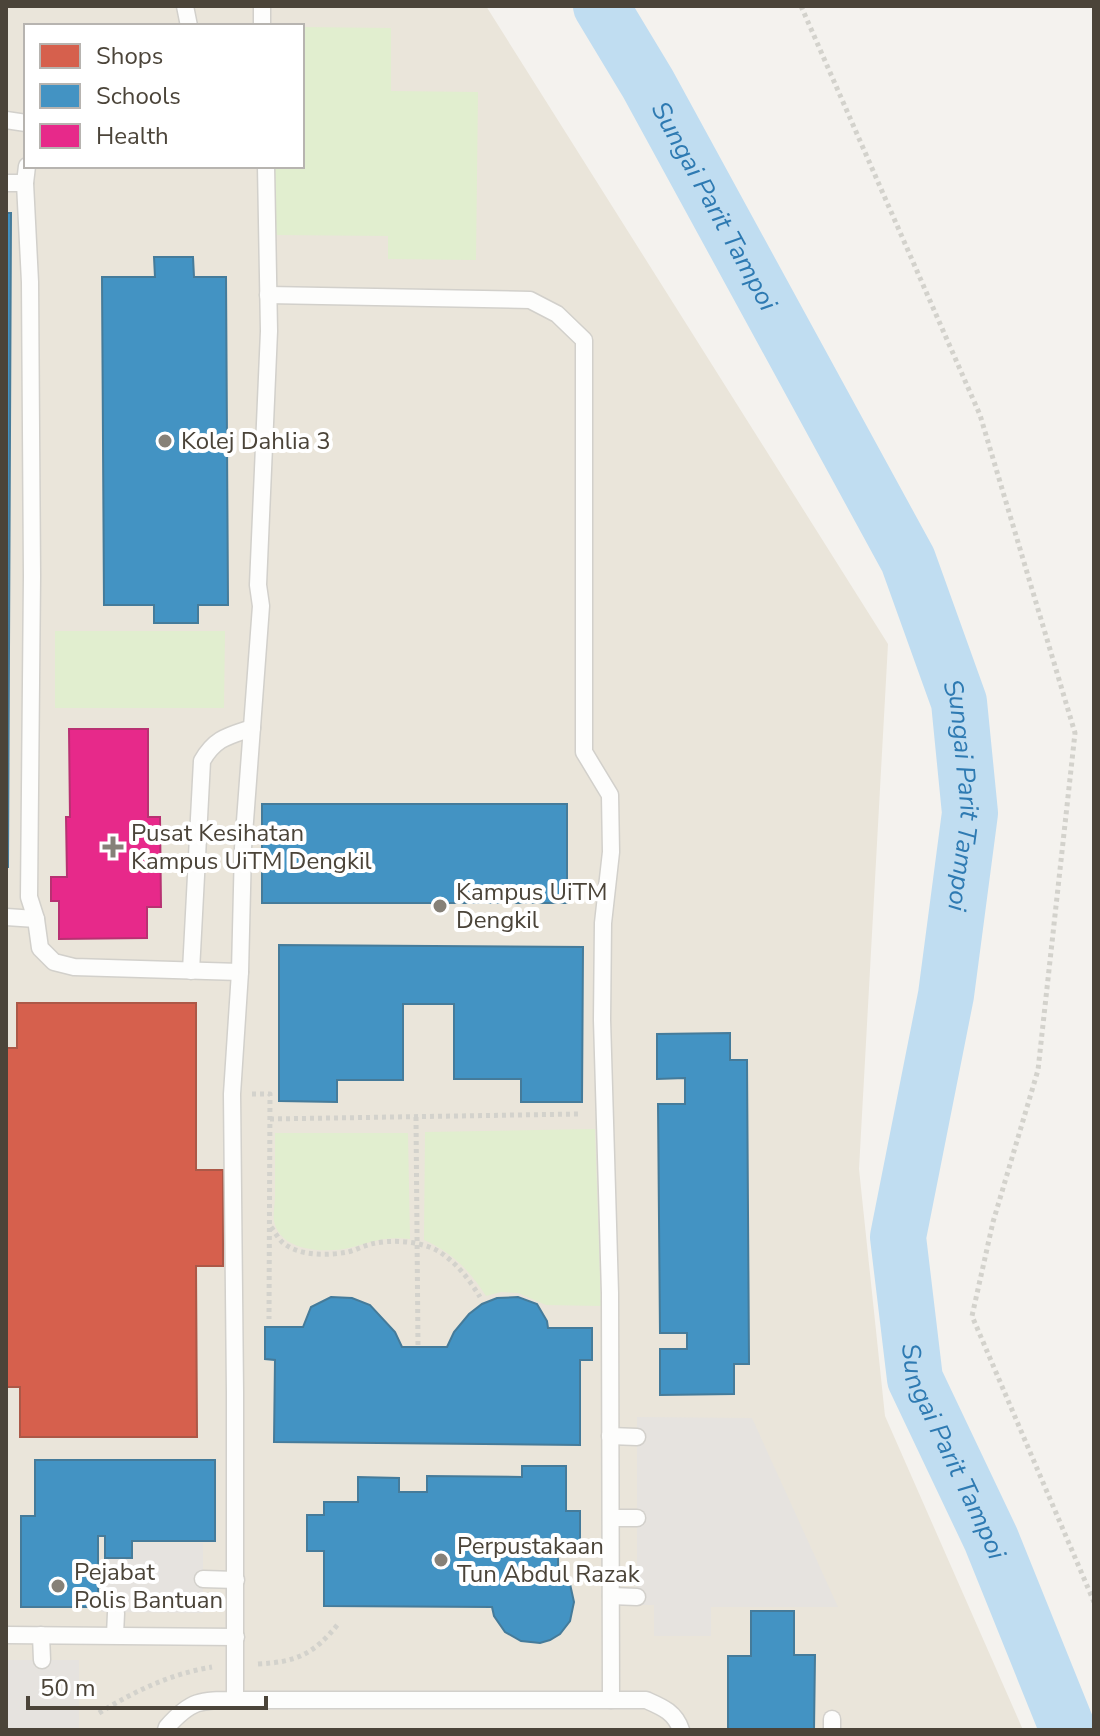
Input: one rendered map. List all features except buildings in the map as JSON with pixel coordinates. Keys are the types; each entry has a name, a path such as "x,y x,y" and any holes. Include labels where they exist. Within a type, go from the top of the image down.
{"lane":[{"path":"235,1700 232,1094 240,972 243,848 261,606 258,585 269,331 266,168"},
{"path":"6,183 26,174 32,576 29,897 40,948 54,962 74,967 240,972"},
{"path":"268,295 530,300 557,314 584,340 584,752 610,795 611,852 603,923 602,1020 610,1293 611,1700"},
{"path":"191,971 202,761 211,746 225,737 252,728"},
{"path":"6,917 36,919"},
{"path":"610,1436 637,1437"},
{"path":"611,1518 637,1518"},
{"path":"203,1579 236,1580"},
{"path":"611,1596 637,1597"},
{"path":"115,1635 116,1613"},
{"path":"6,1635 236,1637"},
{"path":"41,1635 42,1660"},
{"path":"166,1730 183,1709 207,1700 646,1700 664,1708 677,1719 681,1730"}],"path":[{"path":"801,6 980,415 1075,733 1038,1070 993,1222 972,1316 1094,1602"},
{"path":"232,1094 270,1094 269,1319"},
{"path":"270,1119 579,1114"},
{"path":"416,1117 418,1347"},
{"path":"270,1225 280,1241 296,1251 324,1254 347,1252 394,1241 436,1250 456,1265 480,1297"}],"shaded area":[{"name":"Kampus UiTM Dengkil","path":"6,6 486,6 888,644 859,1169 885,1416 1023,1730 6,1730"},
{"path":"637,1417 752,1418 838,1607 711,1607 711,1636 654,1636 654,1605 637,1605"},
{"path":"134,1543 203,1543 203,1613 101,1612 101,1559 133,1559"},
{"path":"6,1660 79,1660 79,1730 6,1730"}],"green space":[{"path":"304,27 391,28 391,91 478,92 476,260 388,259 388,236 274,235 275,168 304,168"},
{"path":"55,631 225,631 224,708 55,708"},
{"path":"595,1129 601,1306 546,1305 518,1293 501,1292 486,1296 460,1263 424,1240 425,1132"},
{"path":"275,1133 408,1133 410,1239 386,1239 349,1248 316,1250 285,1239 274,1221"}],"waterway":[{"name":"Sungai Parit Tampoi","path":"601,6 648,84 908,560 959,702 970,813 946,995 898,1237 915,1379 991,1539 1068,1730"}],"place":[{"name":"Kolej Dahlia 3","path":"165,441"},
{"name":"Pusat Kesihatan Kampus UiTM Dengkil","path":"113,847"},
{"name":"Kampus UiTM Dengkil","path":"440,906"},
{"name":"Perpustakaan Tun Abdul Razak","path":"441,1560"},
{"name":"Pejabat Polis Bantuan","path":"58,1586"}]}
